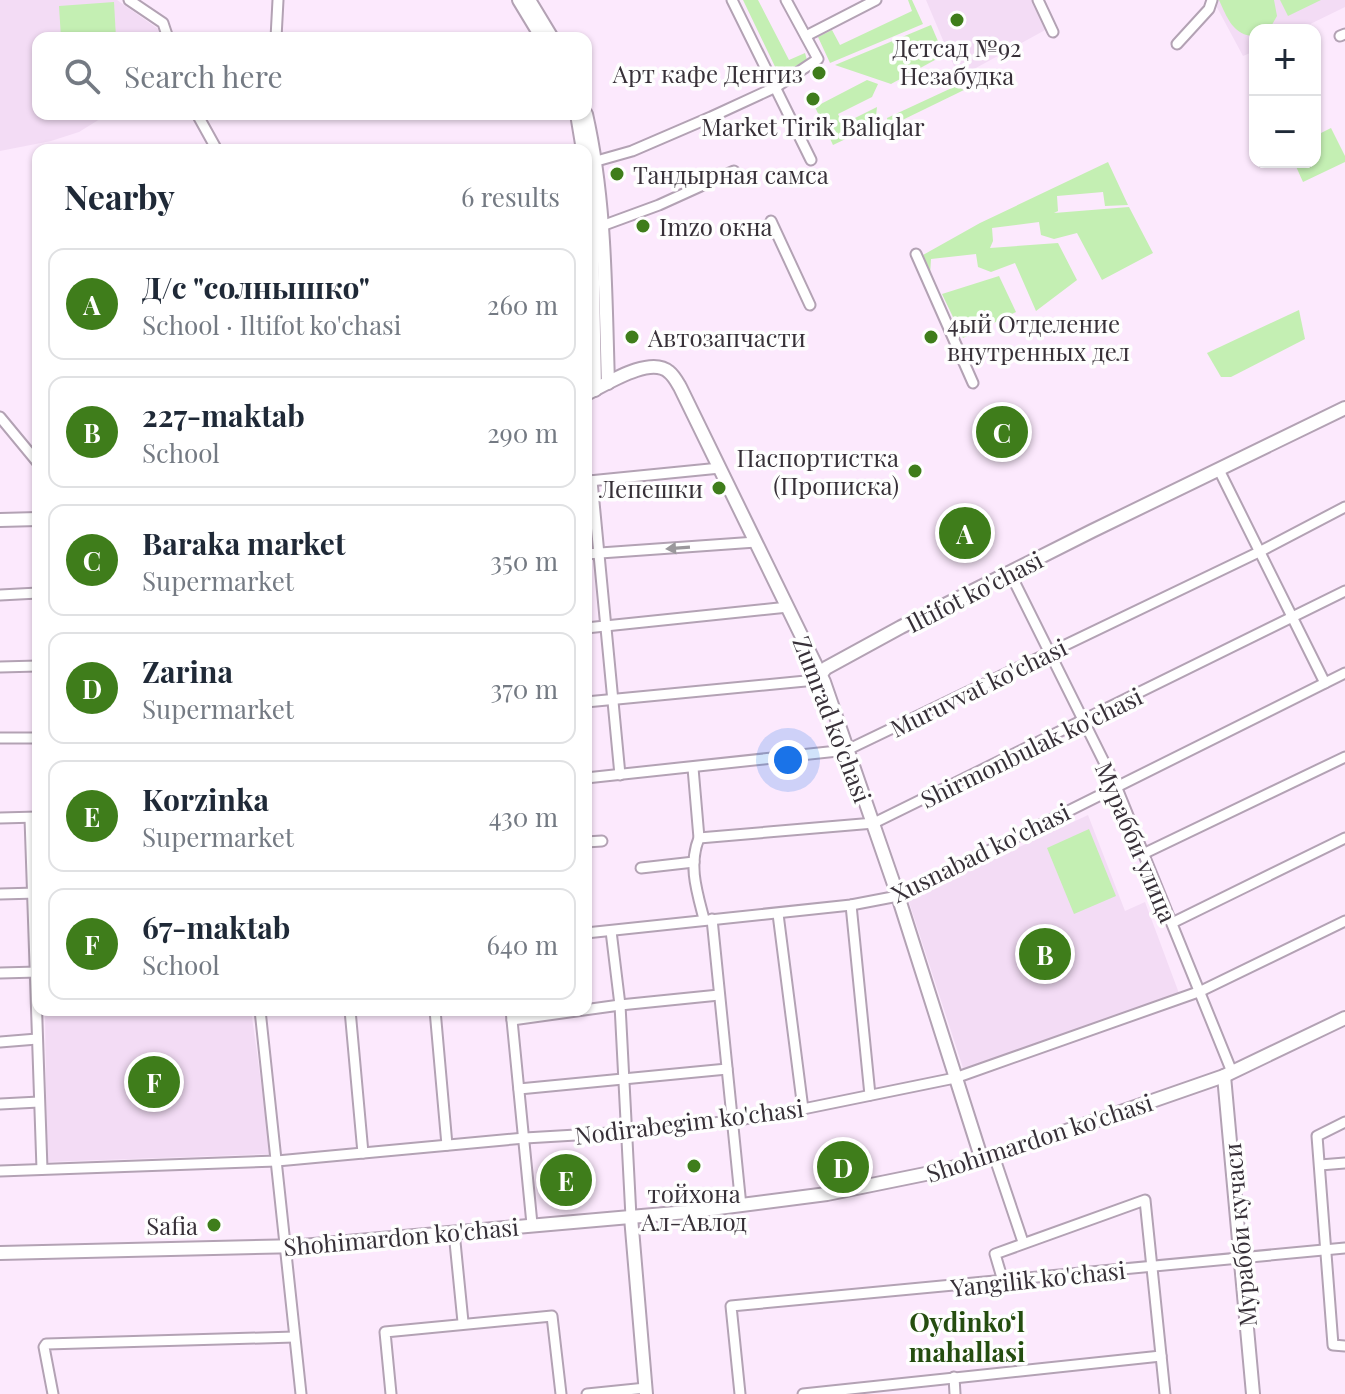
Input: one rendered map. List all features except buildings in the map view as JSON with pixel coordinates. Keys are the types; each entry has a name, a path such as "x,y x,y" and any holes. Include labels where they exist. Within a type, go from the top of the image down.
{"street":[{"path":"129,0 163,23 166,32"},
{"path":"276,32 278,0"},
{"path":"519,0 538,32"},
{"path":"529,0 548,32"},
{"path":"732,0 811,160"},
{"path":"592,165 632,151 776,87 818,59 786,0"},
{"path":"806,36 876,0"},
{"path":"1038,0 1053,32"},
{"path":"1177,44 1209,9 1212,0"},
{"path":"200,120 214,144"},
{"path":"578,120 582,144"},
{"path":"586,120 588,144"},
{"path":"597,227 659,205 734,171"},
{"path":"592,189 608,383"},
{"path":"771,221 810,305"},
{"path":"592,345 597,227"},
{"path":"916,254 973,383"},
{"name":"Zumrad ko'chasi","path":"592,391 647,367 669,371 680,387 821,674 874,823 955,1078 988,1158"},
{"name":"Iltifot ko'chasi","path":"592,701 816,680 826,668 901,627 1345,408"},
{"path":"0,417 32,456"},
{"path":"592,481 720,468"},
{"path":"1219,470 1325,683"},
{"path":"592,499 601,553 620,775"},
{"name":"Muruvvat ko'chasi","path":"592,777 847,750 1261,551 1345,507"},
{"path":"0,520 32,519"},
{"path":"592,554 756,542"},
{"name":"Мурабби улица","path":"1010,573 1116,786 1201,991 1228,1074"},
{"name":"Shirmonbulak ko'chasi","path":"699,838 874,823 1345,591"},
{"path":"0,595 32,593"},
{"path":"592,627 788,607"},
{"path":"0,667 32,666"},
{"name":"Xusnabad ko'chasi","path":"592,933 778,914 898,896 1345,673"},
{"path":"0,738 32,738"},
{"path":"1143,854 1345,757"},
{"path":"693,768 699,838 694,862 695,886 708,919 719,995 741,1206"},
{"path":"0,818 32,818"},
{"path":"1172,923 1345,838"},
{"path":"592,842 602,841"},
{"path":"641,868 694,862"},
{"path":"0,894 32,893"},
{"path":"851,905 870,1095"},
{"path":"778,914 803,1109"},
{"name":"Nodirabegim ko'chasi","path":"0,1171 277,1161 525,1138 627,1132 732,1121 803,1109 955,1078 1201,991 1345,921"},
{"path":"587,1394 646,1391 631,1217 620,1005 611,931"},
{"path":"0,973 32,972"},
{"path":"592,1008 719,995"},
{"path":"37,1016 42,1169"},
{"path":"261,1016 301,1394"},
{"path":"351,1016 363,1153"},
{"path":"436,1016 447,1145"},
{"path":"512,1016 532,1224"},
{"name":"Shohimardon ko'chasi","path":"0,1253 286,1247 741,1206 866,1187 988,1158 1228,1074 1345,1018"},
{"path":"0,1042 37,1039"},
{"path":"519,1089 727,1069"},
{"name":"Мурабби кучаси","path":"1228,1074 1253,1394"},
{"path":"0,1104 39,1102"},
{"path":"1345,1122 1317,1136 1333,1345 1345,1346"},
{"path":"988,1158 1023,1242"},
{"path":"1320,1165 1345,1163"},
{"path":"1003,1281 994,1255 1145,1200 1165,1394"},
{"path":"454,1232 463,1322"},
{"name":"Yangilik ko'chasi","path":"740,1394 731,1306 1345,1248"},
{"path":"391,1394 385,1332 463,1322 552,1316 561,1394"},
{"path":"53,1394 44,1346 294,1337"},
{"path":"803,1394 1161,1356"},
{"path":"954,1377 955,1394"}],"shaded area":[{"path":"0,0 117,0 161,31 32,32 32,120 98,120 79,132 51,141 0,151"},
{"path":"926,0 1033,0 1047,29 974,69 979,76 962,85"},
{"path":"1213,0 1345,0 1345,7 1310,24 1249,24 1249,54 1243,56"},
{"path":"1088,815 1125,911 1145,902 1180,996 964,1071 908,899"},
{"path":"45,1016 252,1016 271,1154 47,1162"}],"green space":[{"path":"743,0 758,0 789,60 805,53 807,60 779,75"},
{"path":"908,0 912,0 923,24 830,63 818,37 832,30 840,45 912,11"},
{"path":"1219,0 1274,0 1277,16 1272,24 1249,24 1249,35 1236,29"},
{"path":"1280,0 1321,0 1288,16"},
{"path":"114,2 116,32 61,32 59,6"},
{"path":"931,25 944,55 891,84 835,65"},
{"path":"867,80 878,84 872,97 838,114 843,124 877,107 875,125 833,145 815,107"},
{"path":"956,86 964,90 888,127 887,118"},
{"path":"1331,128 1345,162 1303,182 1297,168 1321,168 1321,133"},
{"path":"1108,162 1128,205 1105,206 1103,192 1057,196 1058,211 1054,213 1129,207 1153,253 1102,280 1077,233 1054,239 1041,235 1039,222 992,228 990,248 1058,243 1077,280 1036,311 1015,263 991,272 978,267 976,254 931,259 930,275 923,255 980,223"},
{"path":"999,276 1016,312 963,338 942,294"},
{"path":"1299,310 1305,339 1231,377 1221,377 1207,353"},
{"path":"1089,829 1116,896 1074,914 1047,848"}],"place":[{"name":"Детсад №92 Незабудка","path":"957,20"},
{"name":"Арт кафе Денгиз","path":"819,73"},
{"name":"Market Tirik Baliqlar","path":"813,99"},
{"name":"Тандырная самса","path":"617,174"},
{"name":"Imzo окна","path":"643,226"},
{"name":"Автозапчасти","path":"632,337"},
{"name":"4ый Отделение внутренных дел","path":"931,337"},
{"name":"Baraka market","path":"1002,432"},
{"name":"Паспортистка (Прописка)","path":"915,471"},
{"name":"Лепешки","path":"719,488"},
{"name":"Д/с \"солнышко\"","path":"965,533"},
{"name":"227-maktab","path":"1045,954"},
{"name":"67-maktab","path":"154,1082"},
{"name":"тойхона Ал-Авлод","path":"694,1166"},
{"name":"Zarina","path":"843,1167"},
{"name":"Korzinka","path":"566,1180"},
{"name":"Safia","path":"214,1225"}],"district":[{"name":"Oydinkoʻl mahallasi","path":"967,1336"}]}
